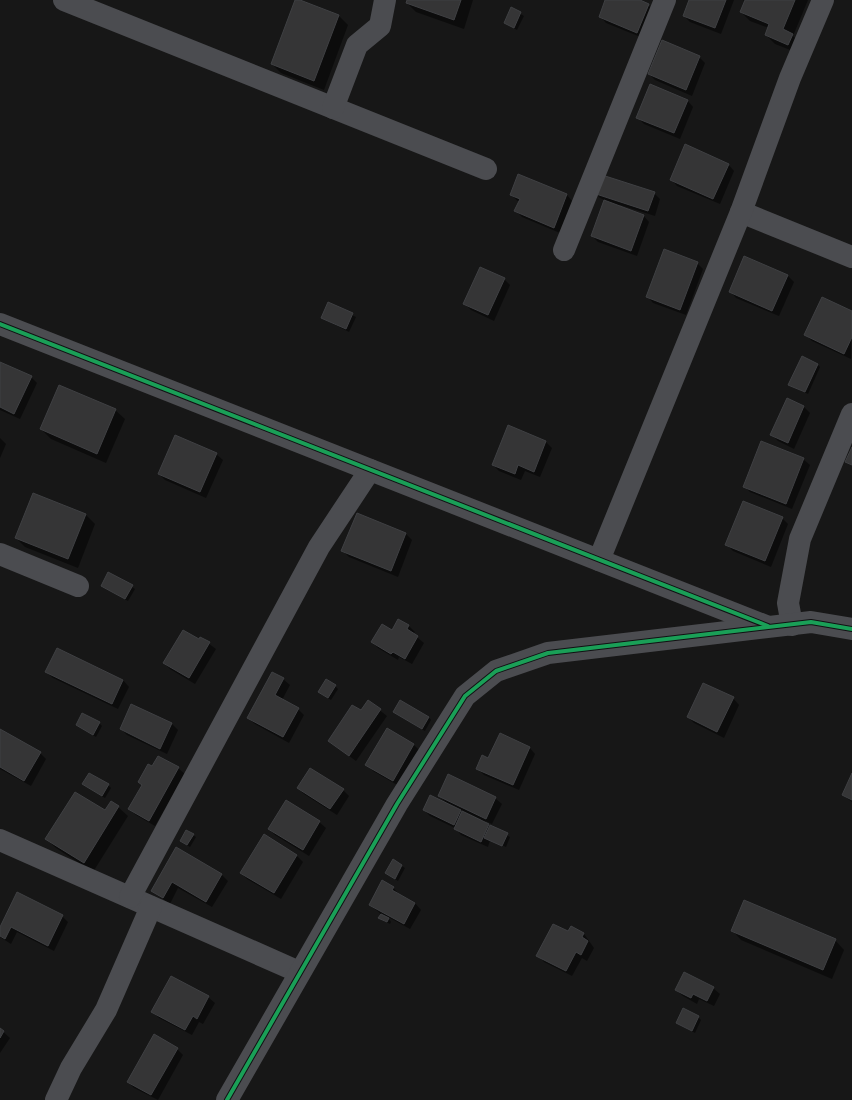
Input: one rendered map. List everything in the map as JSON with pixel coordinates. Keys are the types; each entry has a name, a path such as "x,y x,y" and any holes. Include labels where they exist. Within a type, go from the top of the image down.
{"street":[{"path":"64,0 486,169"},
{"path":"333,108 357,46 380,26 385,0"},
{"path":"564,250 666,0"},
{"path":"600,560 741,212 790,78 822,0"},
{"path":"741,212 852,257"},
{"path":"0,324 769,627"},
{"path":"792,625 788,603 800,539 852,414"},
{"path":"130,897 319,547 370,470"},
{"path":"0,554 78,586"},
{"path":"227,1100 299,972 397,804 465,696 496,671 548,653 811,622 852,629"},
{"path":"0,840 299,972"},
{"path":"56,1100 71,1068 106,1010 151,907"}],"building":[{"path":"295,0 300,0 339,15 314,81 271,64"},
{"path":"407,0 461,0 454,20 406,3"},
{"path":"605,0 640,0 649,4 637,33 599,17"},
{"path":"689,0 726,0 715,28 683,16"},
{"path":"745,0 795,0 783,29 793,34 788,45 765,35 769,24 740,12"},
{"path":"511,7 521,12 514,28 504,23"},
{"path":"662,40 700,56 686,90 648,74"},
{"path":"650,84 688,100 674,133 636,118"},
{"path":"685,144 729,164 713,199 670,180"},
{"path":"518,174 567,194 554,228 514,211 520,199 510,195"},
{"path":"599,174 655,192 648,211 593,193"},
{"path":"604,200 644,215 631,251 591,236"},
{"path":"664,249 698,262 680,310 646,297"},
{"path":"744,256 788,275 772,311 729,292"},
{"path":"480,267 505,278 488,315 463,304"},
{"path":"822,297 852,311 852,337 844,354 804,335"},
{"path":"328,302 353,313 346,329 321,318"},
{"path":"802,356 818,364 805,392 788,385"},
{"path":"0,362 32,376 14,414 0,407"},
{"path":"59,385 116,409 97,454 40,429"},
{"path":"787,398 804,406 788,443 770,435"},
{"path":"508,425 546,441 534,472 518,465 515,474 492,465"},
{"path":"175,435 217,453 200,492 158,474"},
{"path":"761,441 804,458 786,504 743,487"},
{"path":"852,447 852,465 845,462"},
{"path":"33,493 86,514 68,559 15,538"},
{"path":"743,501 783,517 765,561 725,545"},
{"path":"357,513 406,533 391,571 341,551"},
{"path":"108,572 133,585 125,599 101,586"},
{"path":"398,619 409,625 407,629 418,636 405,659 393,652 391,654 371,642 382,624 392,630"},
{"path":"183,630 199,639 200,637 210,642 189,678 163,663"},
{"path":"57,648 123,680 112,704 45,672"},
{"path":"272,672 284,678 275,695 299,708 283,737 247,718"},
{"path":"326,679 336,685 328,698 318,692"},
{"path":"703,683 734,697 717,732 687,717"},
{"path":"368,700 381,709 349,756 328,741 352,705 361,710"},
{"path":"400,700 429,717 422,729 393,712"},
{"path":"131,704 172,723 160,749 120,729"},
{"path":"82,713 100,722 93,735 76,725"},
{"path":"387,728 414,744 393,781 365,765"},
{"path":"0,729 41,752 24,781 0,767"},
{"path":"500,733 530,747 513,785 476,769 482,755 488,758"},
{"path":"158,756 179,767 149,821 128,809 142,785 138,782 148,764 152,766"},
{"path":"310,768 344,789 330,809 297,788"},
{"path":"89,773 109,784 102,796 82,784"},
{"path":"852,773 852,800 842,795"},
{"path":"448,774 496,797 486,819 438,796"},
{"path":"75,792 105,810 111,801 119,806 84,863 45,839"},
{"path":"430,795 461,810 454,825 423,810"},
{"path":"286,800 320,821 303,850 268,829"},
{"path":"462,811 489,824 481,842 454,829"},
{"path":"490,825 508,833 502,846 484,838"},
{"path":"186,830 194,834 187,845 180,841"},
{"path":"264,834 297,855 274,893 240,873"},
{"path":"176,847 222,874 206,902 172,882 163,898 151,891"},
{"path":"393,859 402,865 395,879 385,873"},
{"path":"382,880 394,887 392,890 415,903 404,924 369,905"},
{"path":"17,892 63,915 48,946 11,927 5,939 0,936 0,927"},
{"path":"744,900 836,939 823,970 731,931"},
{"path":"381,914 389,918 387,922 378,918"},
{"path":"553,924 568,931 571,926 584,933 582,937 588,941 581,955 576,952 566,971 536,956"},
{"path":"684,972 714,987 707,1001 693,994 691,998 675,990"},
{"path":"171,976 209,996 197,1019 193,1016 185,1030 151,1012"},
{"path":"683,1008 699,1016 692,1031 676,1023"},
{"path":"0,1028 4,1031 0,1038"},
{"path":"154,1034 178,1048 151,1095 127,1082"}],"cycle path":[{"path":"0,324 768,626"},
{"path":"227,1100 397,804 465,696 496,671 548,653 811,622 852,629"}]}
